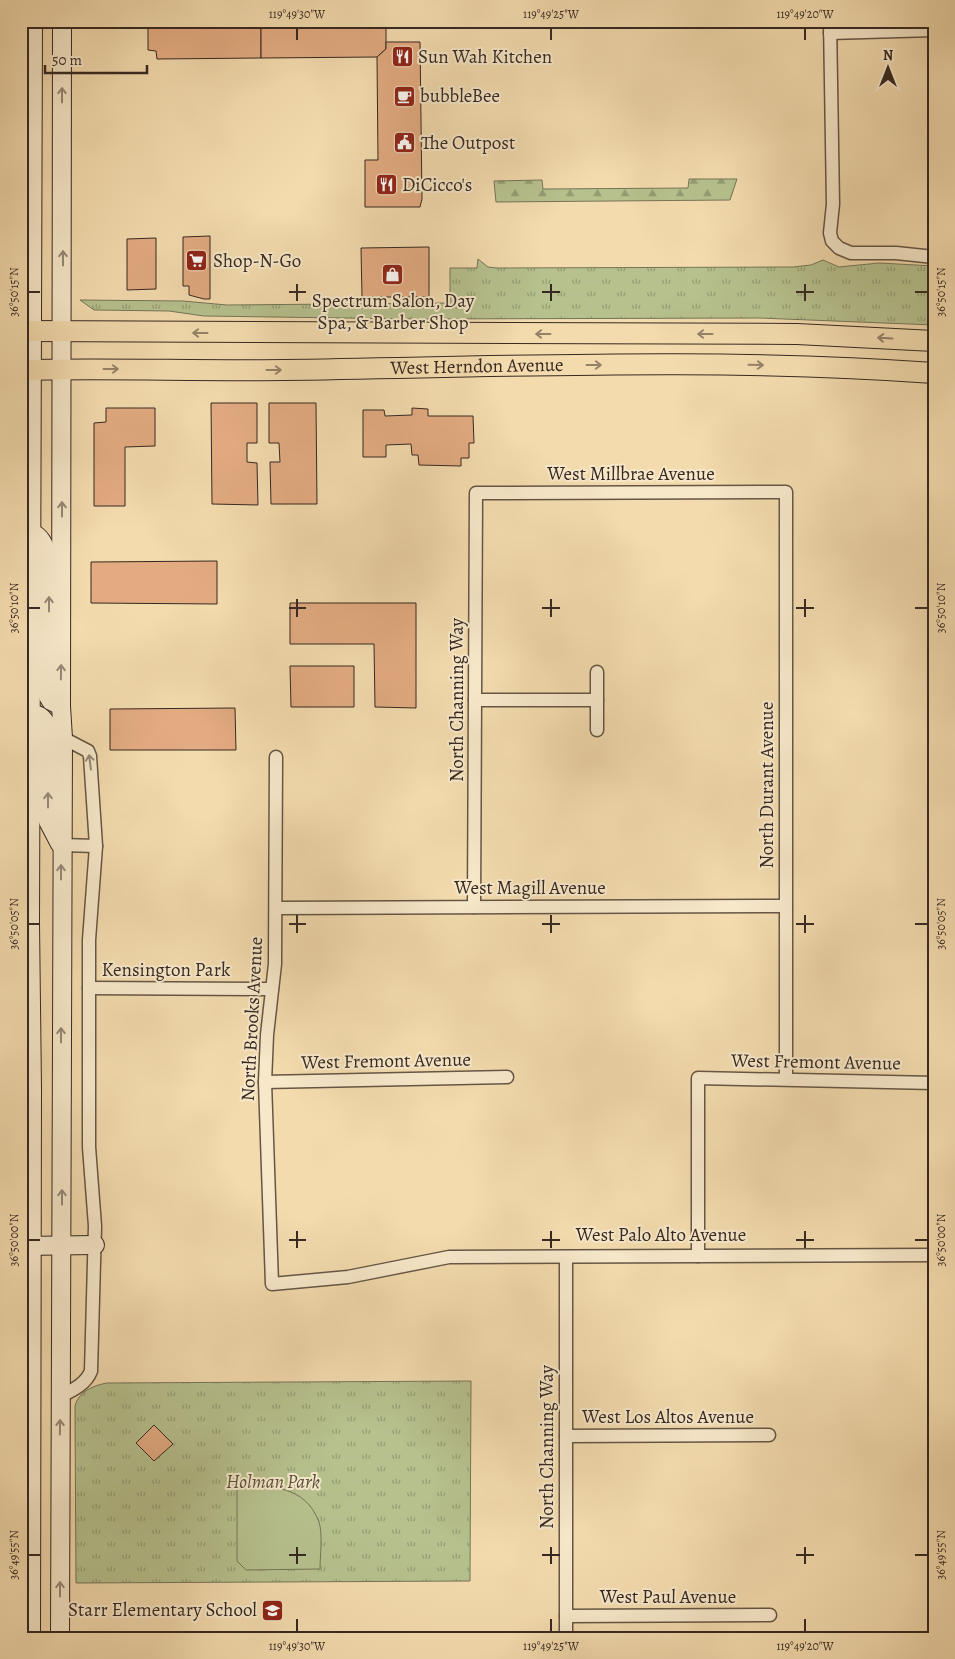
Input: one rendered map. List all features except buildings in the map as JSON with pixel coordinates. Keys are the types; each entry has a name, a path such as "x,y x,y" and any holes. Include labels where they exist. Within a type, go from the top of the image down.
{"main road":[{"path":"31,1638 26,1246 30,923 26,714 32,612 27,331 33,21"},
{"path":"60,1638 62,1246 61,845 63,738 61,706 62,21"},
{"name":"West Herndon Avenue","path":"27,331 797,334 934,341"},
{"name":"West Herndon Avenue","path":"27,369 280,370 474,366 740,365 856,368 934,373"},
{"path":"32,533 40,537 44,546 48,572 49,622 61,650"},
{"path":"32,612 46,650 48,696 51,701 61,706"},
{"path":"26,714 39,715 48,727 48,821 61,845"},
{"path":"26,1246 95,1245"}],"street":[{"path":"934,30 830,27 832,204 830,233 832,241 839,248 851,253 896,253 934,257"},
{"name":"West Millbrae Avenue","path":"476,493 786,492"},
{"name":"North Durant Avenue","path":"786,492 786,1079"},
{"name":"North Channing Way","path":"474,907 476,493"},
{"path":"597,672 597,730"},
{"path":"476,700 597,700"},
{"path":"61,1396 76,1388 89,1377 91,1371 95,1245 89,1147 89,940 96,846 90,756 88,751 63,738"},
{"name":"North Brooks Avenue","path":"272,1284 265,1082 267,1035 275,964 276,757"},
{"path":"61,845 96,846"},
{"name":"West Magill Avenue","path":"276,908 785,906"},
{"name":"Kensington Park","path":"89,988 272,988"},
{"name":"West Fremont Avenue","path":"265,1082 507,1077"},
{"name":"West Fremont Avenue","path":"698,1256 698,1078 934,1083"},
{"name":"West Palo Alto Avenue","path":"272,1284 348,1278 449,1257 934,1255"},
{"name":"North Channing Way","path":"566,1257 566,1638"},
{"name":"West Los Altos Avenue","path":"566,1436 769,1435"},
{"name":"West Paul Avenue","path":"566,1616 770,1615"}],"green space":[{"path":"689,179 737,179 730,200 496,202 494,181 542,180 543,189 688,188"},
{"path":"478,259 488,267 497,268 793,267 811,265 823,260 839,267 879,263 934,266 934,325 759,318 413,319 204,316 169,311 94,310 80,300 183,301 227,305 450,303 450,268 477,268"},
{"name":"Holman Park","path":"471,1381 470,1581 76,1583 75,1406 79,1397 92,1387 107,1383"},
{"path":"237,1486 262,1486 286,1490 296,1494 305,1501 313,1510 319,1522 321,1539 320,1569 246,1570 237,1561"}],"place":[{"name":"Sun Wah Kitchen","path":"402,57"},
{"name":"bubbleBee","path":"404,96"},
{"name":"The Outpost","path":"405,143"},
{"name":"DiCicco's","path":"386,185"},
{"name":"Shop-N-Go","path":"197,261"},
{"name":"Spectrum Salon, Day Spa, & Barber Shop","path":"393,275"},
{"name":"Starr Elementary School","path":"273,1610"}]}
